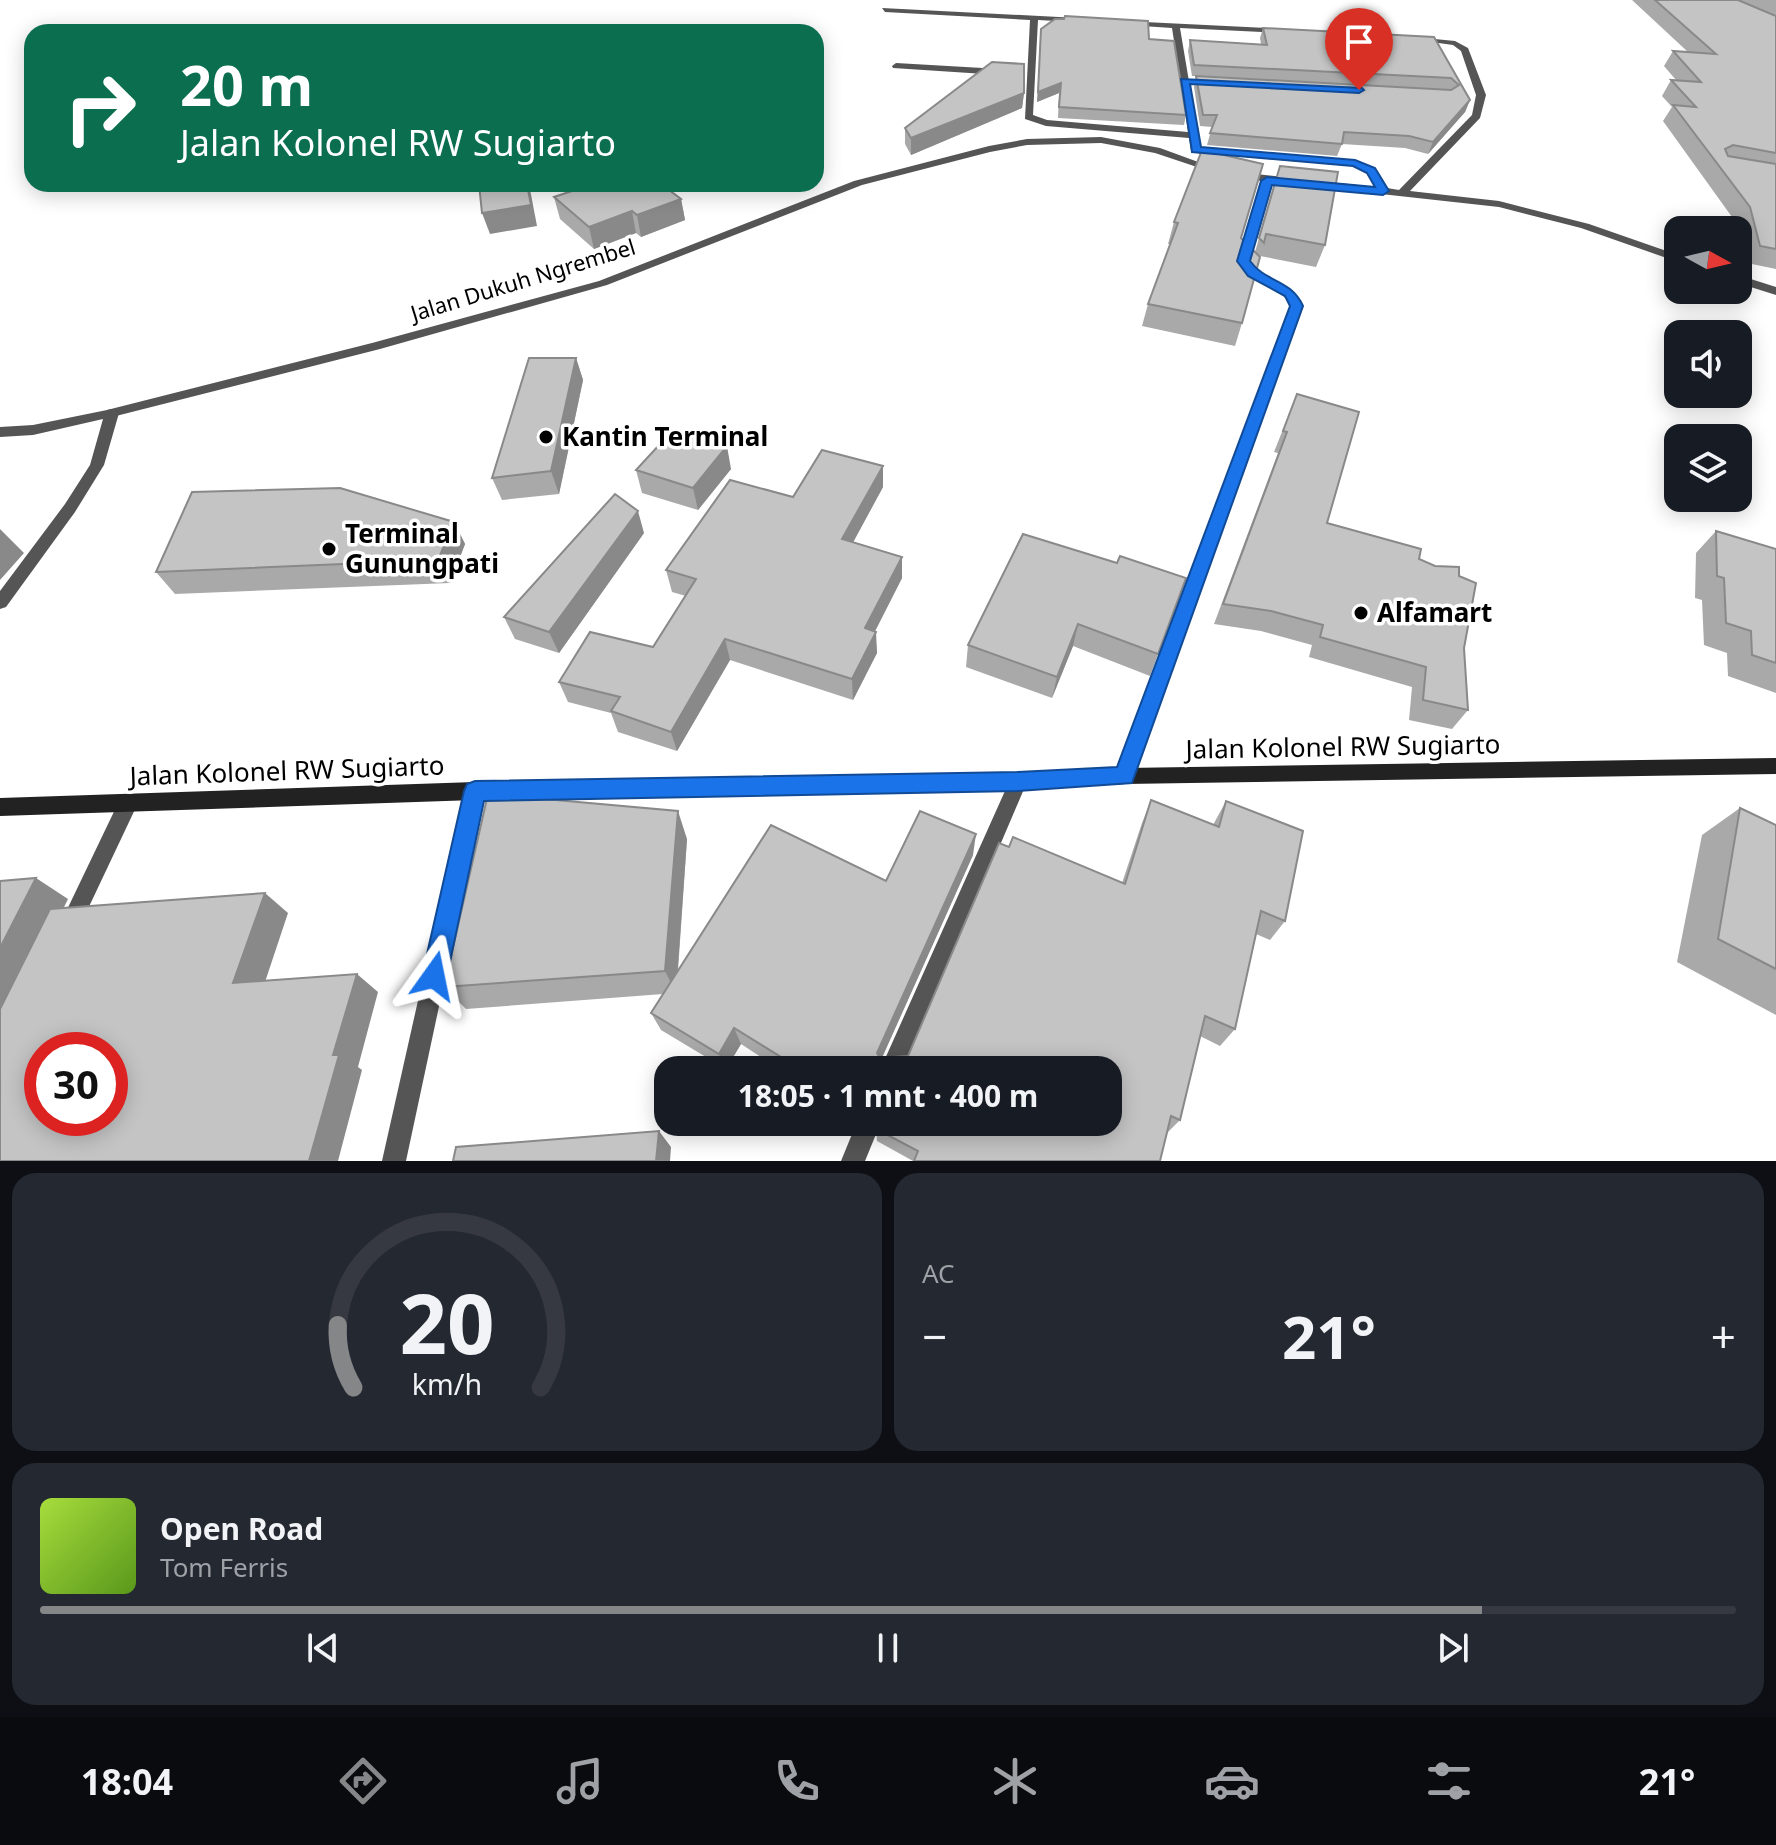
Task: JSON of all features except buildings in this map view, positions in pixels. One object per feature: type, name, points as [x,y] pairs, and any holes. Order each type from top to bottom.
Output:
[{"type":"main road","name":"Jalan Kolonel RW Sugiarto","points":[[0,807],[475,791],[1018,782],[1125,776],[1776,766]]},
{"type":"street","points":[[885,10],[1082,21]]},
{"type":"street","points":[[1034,18],[1028,117],[1035,121],[1193,135]]},
{"type":"street","points":[[1113,22],[1299,32]]},
{"type":"street","points":[[1176,26],[1196,150],[1355,163],[1371,170],[1383,191]]},
{"type":"street","points":[[1402,193],[1477,116],[1481,95],[1465,50],[1455,43],[1407,38]]},
{"type":"street","points":[[896,66],[1030,74]]},
{"type":"street","points":[[1184,81],[1200,82]]},
{"type":"street","name":"Jalan Dukuh Ngrembel","points":[[0,432],[33,430],[112,413],[376,346],[603,283],[858,183],[1027,142],[1101,140],[1157,150],[1217,171],[1267,181],[1499,204],[1585,226],[1664,254]]},
{"type":"street","points":[[1125,776],[1296,306],[1291,293],[1252,273],[1243,261],[1267,181]]},
{"type":"street","points":[[1752,283],[1776,291]]},
{"type":"street","points":[[0,603],[70,508],[97,465],[112,413]]},
{"type":"street","points":[[898,1056],[1018,782]]},
{"type":"street","points":[[394,1161],[475,791]]},
{"type":"street","points":[[61,944],[128,803]]},
{"type":"street","points":[[853,1161],[863,1136]]},
{"type":"place","name":"Kantin Terminal","points":[[546,437]]},
{"type":"place","name":"Terminal Gunungpati","points":[[329,549]]},
{"type":"place","name":"Alfamart","points":[[1361,613]]},
{"type":"route","points":[[434,976],[475,791],[1018,782],[1125,776],[1296,306],[1291,293],[1252,273],[1243,261],[1267,181],[1383,191],[1371,170],[1355,163],[1196,150],[1184,81],[1359,90]]}]
